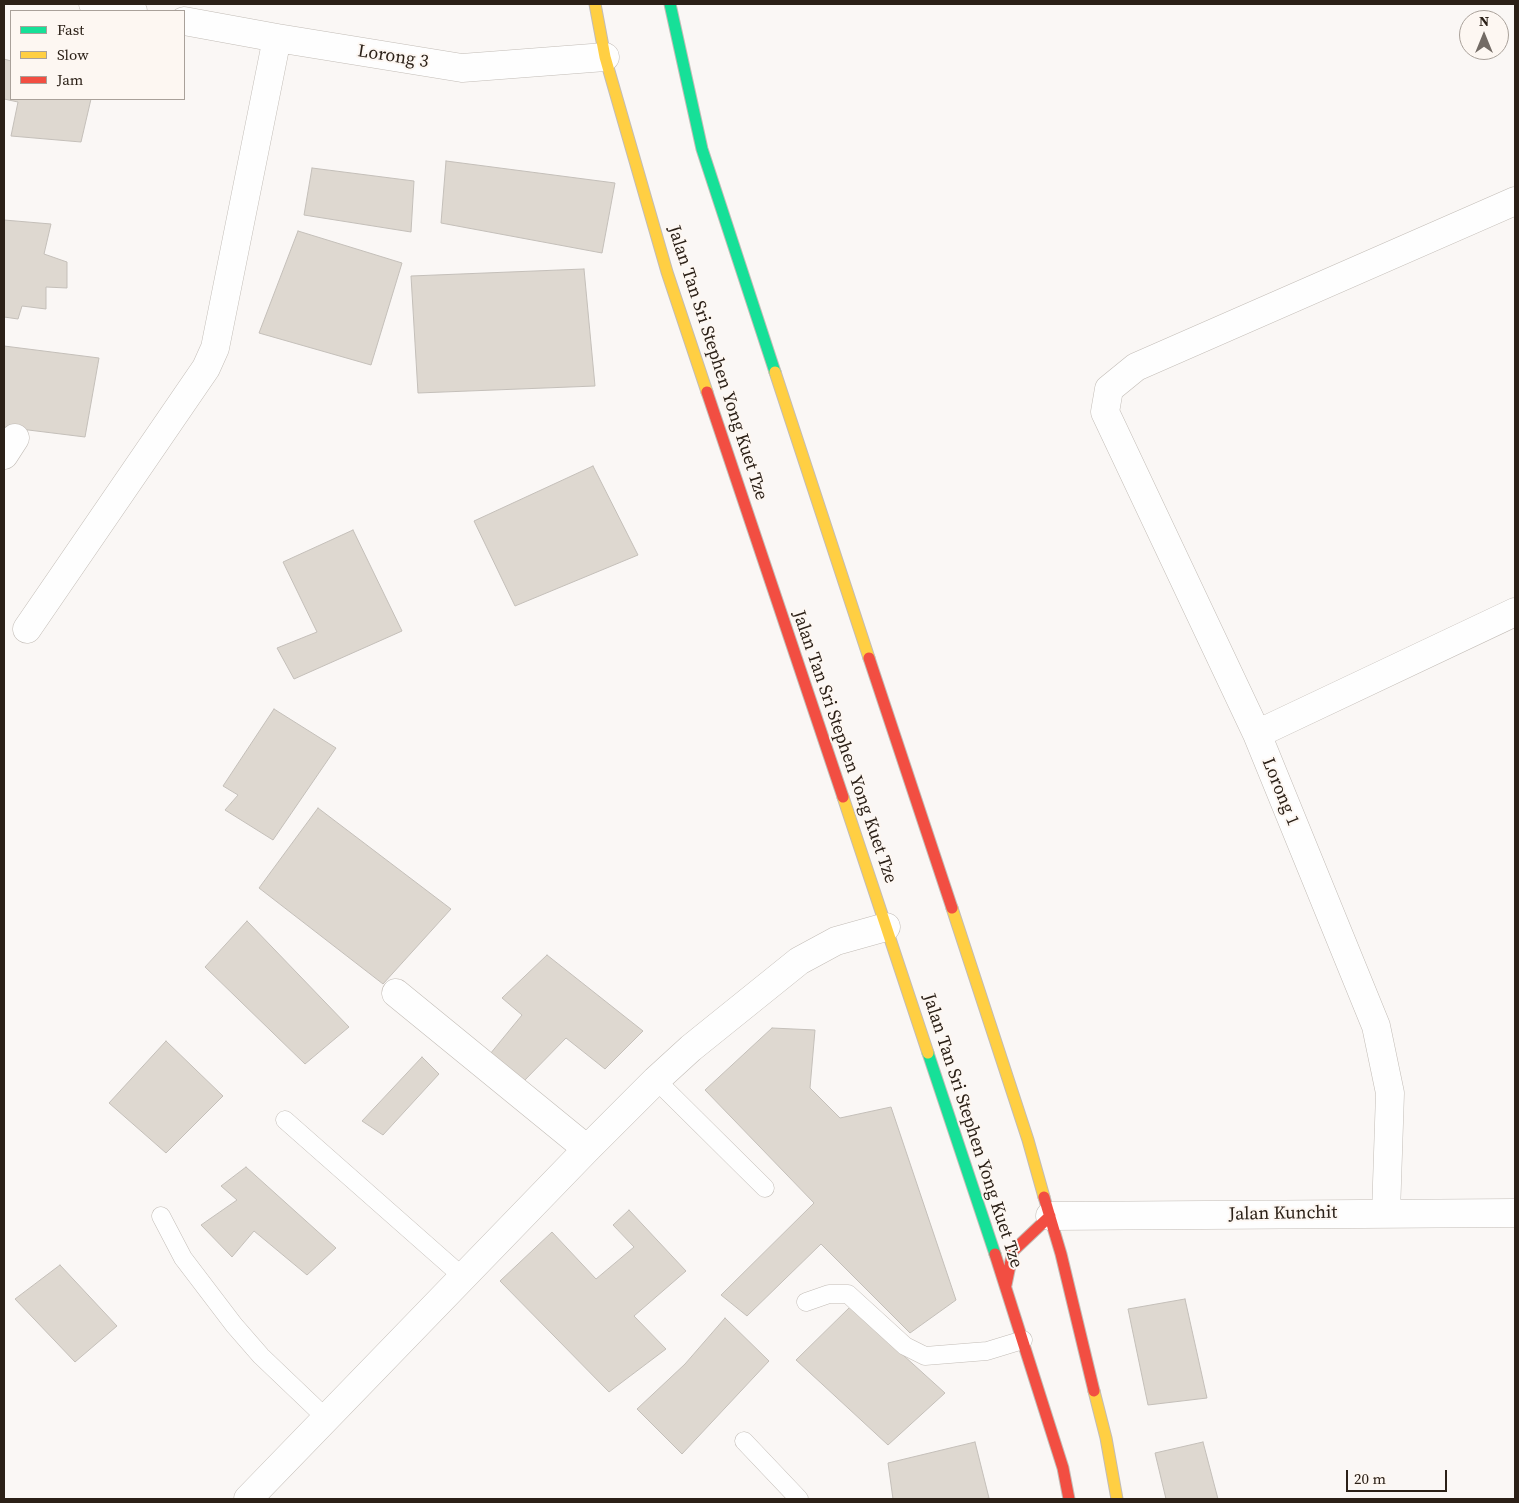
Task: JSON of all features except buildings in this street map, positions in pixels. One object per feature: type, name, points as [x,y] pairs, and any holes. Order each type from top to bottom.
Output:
[{"type":"main road","name":"Jalan Tan Sri Stephen Yong Kuet Tze","points":[[596,4],[605,57],[666,272],[1006,1289],[1062,1468],[1069,1499]]},
{"type":"main road","points":[[670,4],[702,149],[1028,1140],[1061,1254],[1106,1438],[1117,1499]]},
{"type":"main road","points":[[1006,1289],[1013,1251],[1050,1216]]},
{"type":"street","points":[[93,4],[127,10]]},
{"type":"street","name":"Lorong 3","points":[[185,21],[462,68],[605,57]]},
{"type":"street","points":[[27,629],[206,368],[215,348],[277,38]]},
{"type":"street","name":"Lorong 1","points":[[1386,1213],[1390,1093],[1376,1026],[1257,734],[1105,412],[1109,389],[1136,367],[1515,201]]},
{"type":"street","points":[[1257,734],[1515,612]]},
{"type":"street","points":[[248,1499],[586,1149],[691,1048],[800,961],[836,941],[886,927]]},
{"type":"street","points":[[396,992],[586,1149]]},
{"type":"street","name":"Jalan Kunchit","points":[[1050,1216],[1515,1213]]},
{"type":"lane","points":[[656,1080],[765,1188]]},
{"type":"lane","points":[[285,1120],[463,1277]]},
{"type":"lane","points":[[161,1216],[183,1258],[234,1325],[261,1356],[326,1418]]},
{"type":"lane","points":[[806,1302],[829,1294],[848,1294],[905,1346],[925,1356],[987,1351],[1022,1340]]},
{"type":"lane","points":[[744,1442],[799,1499]]},
{"type":"traffic: fast","points":[[670,4],[702,149],[775,372]]},
{"type":"traffic: fast","points":[[928,1053],[995,1254]]},
{"type":"traffic: slow","points":[[595,4],[605,57],[667,272],[707,392]]},
{"type":"traffic: slow","points":[[775,372],[869,658]]},
{"type":"traffic: slow","points":[[843,797],[928,1053]]},
{"type":"traffic: slow","points":[[952,908],[1028,1140],[1044,1197]]},
{"type":"traffic: slow","points":[[1094,1391],[1106,1438],[1117,1499]]},
{"type":"traffic: jam","points":[[707,392],[843,797]]},
{"type":"traffic: jam","points":[[869,658],[952,908]]},
{"type":"traffic: jam","points":[[1044,1197],[1061,1254],[1094,1391]]},
{"type":"traffic: jam","points":[[1006,1285],[1013,1251],[1050,1216]]},
{"type":"traffic: jam","points":[[995,1254],[1063,1468],[1069,1499]]}]
